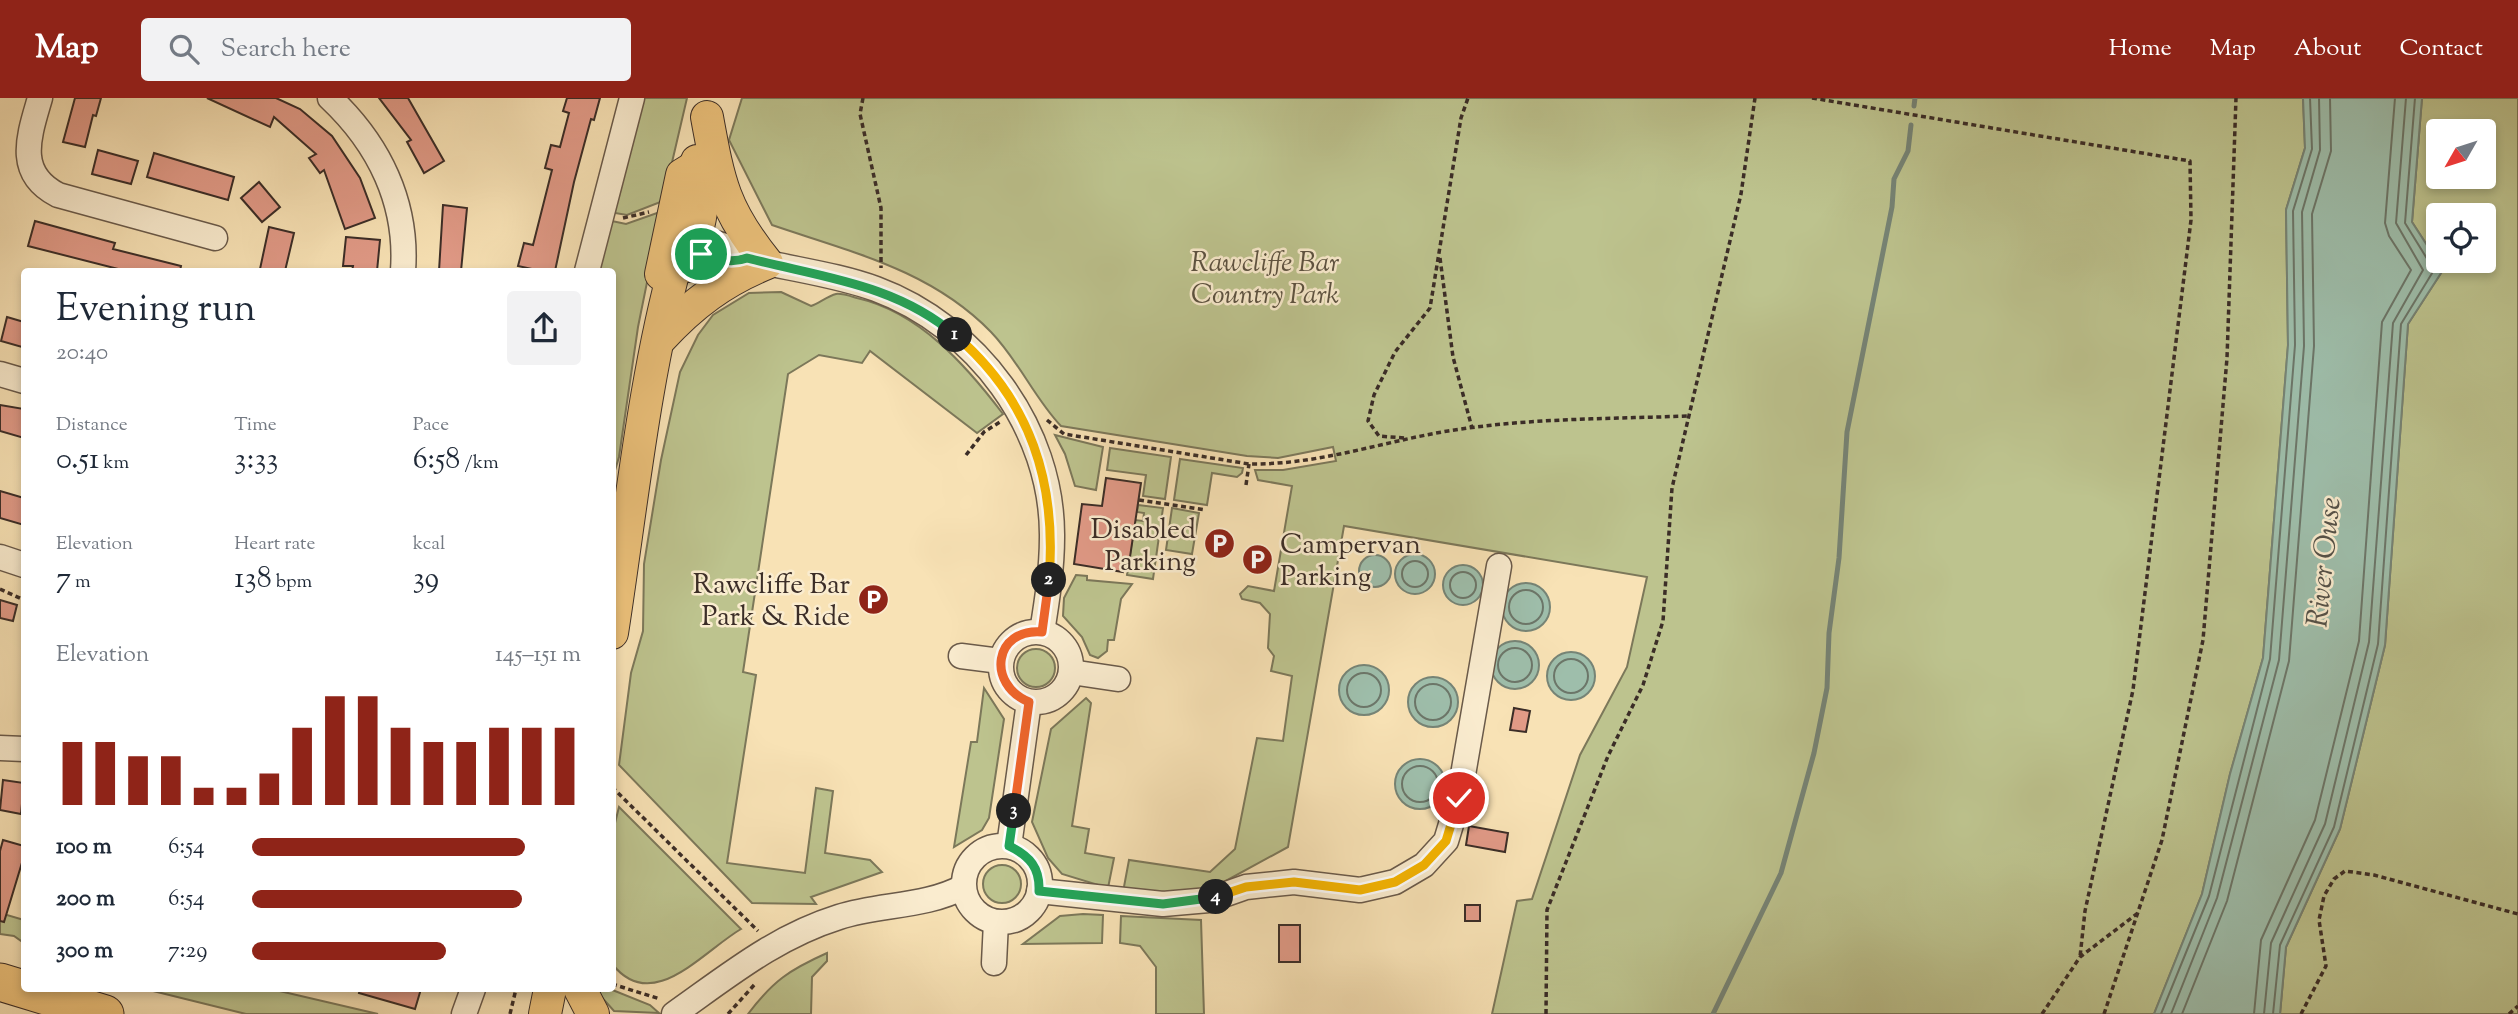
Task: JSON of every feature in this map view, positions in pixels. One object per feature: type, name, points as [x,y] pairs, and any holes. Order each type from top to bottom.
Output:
[{"type":"highway","points":[[0,982],[21,988]]},
{"type":"highway","points":[[33,992],[106,1014]]},
{"type":"main road","points":[[616,607],[643,428],[663,325],[677,304],[693,246],[703,180],[695,167],[710,108]]},
{"type":"main road","points":[[663,325],[757,260],[725,201],[710,108]]},
{"type":"main road","points":[[663,325],[657,299],[661,214],[681,175],[695,167]]},
{"type":"main road","points":[[661,214],[693,246]]},
{"type":"main road","points":[[545,1014],[549,992]]},
{"type":"main road","points":[[582,992],[593,1014]]},
{"type":"street","points":[[40,98],[31,130],[29,159],[33,173],[43,187],[58,195],[215,237]]},
{"type":"street","points":[[330,98],[369,139],[387,175],[402,233],[403,268]]},
{"type":"street","points":[[588,268],[632,98]]},
{"type":"street","points":[[693,246],[701,254],[723,261],[757,260],[874,288],[919,308],[975,352],[1018,411],[1034,443],[1046,490],[1052,536],[1042,632]]},
{"type":"street","points":[[0,374],[21,380]]},
{"type":"street","points":[[0,557],[21,564]]},
{"type":"street","points":[[1039,891],[1163,904],[1209,900],[1246,887],[1294,882],[1360,890],[1395,882],[1424,865],[1446,841],[1459,798],[1499,566]]},
{"type":"street","points":[[1042,632],[1056,637],[1065,646],[1070,657],[1071,673],[1062,692],[1052,699],[1029,702],[1013,694],[1004,684],[1000,661],[1006,647],[1017,637],[1042,632]]},
{"type":"street","points":[[961,656],[1000,661]]},
{"type":"street","points":[[1071,673],[1118,679]]},
{"type":"street","points":[[1009,846],[1029,702]]},
{"type":"street","points":[[0,748],[21,749]]},
{"type":"street","points":[[1009,846],[1031,860],[1038,871],[1039,891],[1032,907],[1017,919],[996,922],[975,912],[963,887],[967,867],[975,856],[986,849],[1009,846]]},
{"type":"street","points":[[674,1014],[702,1003],[716,981],[775,943],[810,928],[875,908],[945,897],[963,887]]},
{"type":"street","points":[[994,963],[996,922]]},
{"type":"street","points":[[464,1014],[472,992]]},
{"type":"path","points":[[863,98],[860,114],[881,208],[881,270]]},
{"type":"path","points":[[1468,98],[1461,118],[1430,308],[1395,352],[1374,396],[1368,421],[1379,436],[1398,439],[1543,419],[1688,416]]},
{"type":"path","points":[[1546,1014],[1548,910],[1608,756],[1643,685],[1663,621],[1672,488],[1741,194],[1755,98]]},
{"type":"path","points":[[1812,98],[2190,161],[2191,220],[2133,690],[2085,911],[2080,957]]},
{"type":"path","points":[[2104,1014],[2162,840],[2203,640],[2227,358],[2236,98]]},
{"type":"path","points":[[601,214],[628,219],[661,214]]},
{"type":"path","points":[[1439,253],[1453,358],[1472,428]]},
{"type":"path","points":[[966,455],[984,432],[1018,411]]},
{"type":"path","points":[[1049,423],[1064,434],[1249,464],[1279,465],[1335,456],[1448,431]]},
{"type":"path","points":[[1246,485],[1249,464]]},
{"type":"path","points":[[1139,500],[1206,510]]},
{"type":"path","points":[[0,589],[21,599]]},
{"type":"path","points":[[616,791],[758,932]]},
{"type":"path","points":[[2301,1014],[2326,966],[2319,920],[2325,896],[2334,879],[2345,871],[2374,875],[2518,914]]},
{"type":"path","points":[[2042,1014],[2080,957],[2138,913]]},
{"type":"path","points":[[616,985],[654,999]]},
{"type":"path","points":[[510,1014],[515,992]]},
{"type":"path","points":[[2509,1014],[2518,1006]]},
{"type":"green space","points":[[640,98],[687,98],[663,201],[627,215],[609,212]]},
{"type":"green space","name":"Rawcliffe Bar Country Park","points":[[742,98],[2303,98],[2305,148],[2286,210],[2288,345],[2263,658],[2230,774],[2202,894],[2154,1014],[1492,1014],[1517,901],[1532,899],[1580,755],[1627,667],[1647,577],[1344,526],[1288,847],[1211,889],[1175,894],[1123,892],[1129,860],[1210,872],[1235,849],[1257,738],[1283,741],[1292,676],[1271,671],[1274,656],[1268,648],[1270,614],[1260,603],[1242,599],[1240,594],[1248,586],[1274,591],[1292,486],[1258,480],[1255,470],[1283,470],[1336,461],[1333,447],[1278,458],[1247,456],[1061,426],[1001,343],[968,311],[943,293],[889,265],[772,225],[729,140]]},
{"type":"green space","points":[[2422,98],[2518,98],[2518,1014],[2280,1014],[2286,947],[2340,829],[2385,645],[2408,324],[2441,273],[2496,273],[2496,203],[2426,203],[2426,244],[2412,222]]},
{"type":"green space","points":[[661,213],[638,327],[616,467],[616,268],[597,268],[607,220],[626,224]]},
{"type":"green space","points":[[781,292],[811,306],[833,295],[843,294],[880,305],[901,315],[921,328],[957,359],[1003,414],[977,433],[870,351],[862,363],[819,355],[788,374],[743,672],[756,675],[727,863],[805,873],[816,788],[833,791],[825,853],[870,860],[882,872],[811,897],[816,904],[752,903],[619,765],[631,673],[643,631],[644,564],[661,460],[680,372],[698,335],[713,315],[749,293]]},
{"type":"green space","points":[[1055,435],[1103,447],[1096,490],[1075,486],[1065,454]]},
{"type":"green space","points":[[1110,448],[1171,457],[1165,499],[1143,496],[1146,475],[1107,470]]},
{"type":"green space","points":[[1180,459],[1243,468],[1237,477],[1212,473],[1207,505],[1174,500]]},
{"type":"green space","points":[[1138,505],[1163,508],[1153,579],[1127,575],[1135,520],[1143,521],[1144,513],[1137,512]]},
{"type":"green space","points":[[1172,508],[1199,513],[1192,554],[1166,550]]},
{"type":"green space","points":[[1076,575],[1087,576],[1087,580],[1132,584],[1121,599],[1114,640],[1108,640],[1107,651],[1098,658],[1090,655],[1082,637],[1063,616],[1064,598]]},
{"type":"green space","points":[[1036,649],[1050,654],[1055,668],[1050,682],[1036,687],[1022,682],[1017,668],[1022,654]]},
{"type":"green space","points":[[984,688],[1004,719],[989,818],[982,830],[954,847],[971,742],[977,742]]},
{"type":"green space","points":[[1086,698],[1091,703],[1072,826],[1089,829],[1085,853],[1114,858],[1108,888],[1062,874],[1048,858],[1032,822],[1051,729]]},
{"type":"green space","points":[[619,807],[741,929],[694,963],[661,981],[644,983],[628,978],[616,968],[616,819]]},
{"type":"green space","points":[[1002,865],[1016,870],[1021,884],[1016,898],[1002,903],[988,898],[983,884],[988,870]]},
{"type":"green space","points":[[0,913],[21,919],[21,941],[14,936],[0,934]]},
{"type":"green space","points":[[1103,915],[1102,943],[1023,944],[1060,916]]},
{"type":"green space","points":[[1121,916],[1201,920],[1204,1014],[1156,1014],[1156,967],[1140,946],[1120,943]]},
{"type":"green space","points":[[827,953],[827,961],[812,977],[811,1014],[748,1014],[783,978]]},
{"type":"green space","points":[[616,991],[650,1005],[659,1013],[614,1011],[597,992]]},
{"type":"green space","points":[[157,992],[284,992],[378,1014],[246,1014]]},
{"type":"water","name":"River Ouse","points":[[2303,98],[2422,98],[2412,222],[2426,244],[2426,273],[2441,273],[2408,324],[2385,645],[2340,829],[2286,947],[2280,1014],[2154,1014],[2202,894],[2230,774],[2263,658],[2288,345],[2286,210],[2305,148]]},
{"type":"water","points":[[1415,554],[1429,560],[1435,574],[1429,588],[1415,594],[1401,588],[1395,574],[1401,560]]},
{"type":"water","points":[[1375,555],[1386,560],[1391,571],[1386,582],[1375,587],[1364,582],[1359,571],[1364,560]]},
{"type":"water","points":[[1463,565],[1477,571],[1483,585],[1477,599],[1463,605],[1449,599],[1443,585],[1449,571]]},
{"type":"water","points":[[1526,583],[1543,590],[1550,607],[1543,624],[1526,631],[1509,624],[1502,607],[1509,590]]},
{"type":"water","points":[[1515,641],[1532,648],[1539,665],[1532,682],[1515,689],[1498,682],[1491,665],[1498,648]]},
{"type":"water","points":[[1571,652],[1580,653],[1588,659],[1594,667],[1594,685],[1588,693],[1580,699],[1571,700],[1562,699],[1554,693],[1548,685],[1547,676],[1548,667],[1554,659],[1562,653]]},
{"type":"water","points":[[1364,665],[1381,673],[1389,690],[1381,707],[1364,715],[1347,707],[1339,690],[1347,673]]},
{"type":"water","points":[[1433,677],[1450,685],[1458,702],[1450,719],[1433,727],[1416,719],[1408,702],[1416,685]]},
{"type":"water","points":[[1420,759],[1437,767],[1445,784],[1437,801],[1420,809],[1403,801],[1395,784],[1403,767]]},
{"type":"building","points":[[75,98],[101,98],[96,116],[93,115],[85,147],[63,142]]},
{"type":"building","points":[[207,98],[276,98],[300,109],[332,136],[360,178],[375,218],[345,229],[324,170],[320,173],[309,158],[316,154],[274,117],[270,127]]},
{"type":"building","points":[[379,98],[408,98],[444,161],[424,173],[407,142],[411,140]]},
{"type":"building","points":[[567,98],[600,98],[594,120],[591,119],[574,182],[556,268],[518,266],[524,243],[533,245],[552,170],[545,168],[551,145],[560,147],[569,113],[563,111]]},
{"type":"building","points":[[98,150],[138,161],[131,184],[92,174]]},
{"type":"building","points":[[154,153],[234,177],[228,200],[147,177]]},
{"type":"building","points":[[259,182],[280,207],[262,222],[241,198]]},
{"type":"building","points":[[443,205],[467,208],[461,268],[439,268]]},
{"type":"building","points":[[35,221],[115,243],[113,249],[181,266],[114,268],[28,246]]},
{"type":"building","points":[[269,227],[294,233],[286,268],[260,268]]},
{"type":"building","points":[[346,237],[380,240],[377,268],[343,266]]},
{"type":"building","points":[[7,317],[21,321],[21,347],[1,341]]},
{"type":"building","points":[[0,405],[21,408],[21,437],[0,431]]},
{"type":"building","points":[[1106,478],[1141,483],[1130,557],[1125,557],[1123,572],[1074,564],[1082,504],[1102,506]]},
{"type":"building","points":[[0,491],[21,497],[21,524],[0,518]]},
{"type":"building","points":[[0,600],[17,605],[13,621],[0,618]]},
{"type":"building","points":[[1514,708],[1530,711],[1526,732],[1510,730]]},
{"type":"building","points":[[3,780],[21,783],[21,814],[0,810]]},
{"type":"building","points":[[1469,826],[1508,833],[1505,852],[1466,845]]},
{"type":"building","points":[[3,840],[21,845],[21,866],[4,922],[0,921],[0,851]]},
{"type":"building","points":[[1465,905],[1480,905],[1480,921],[1465,921]]},
{"type":"building","points":[[1279,925],[1300,925],[1300,962],[1279,962]]},
{"type":"building","points":[[359,992],[420,992],[415,1009]]},
{"type":"waterway","points":[[1914,106],[1915,98]]},
{"type":"waterway","points":[[1713,1014],[1781,873],[1814,753],[1827,688],[1829,633],[1839,558],[1847,432],[1892,207],[1894,179],[1908,151],[1911,125]]},
{"type":"place","name":"Disabled Parking","points":[[1219,544]]},
{"type":"place","name":"Campervan Parking","points":[[1257,559]]},
{"type":"place","name":"Rawcliffe Bar Park & Ride","points":[[873,599]]},
{"type":"route","points":[[701,254],[723,261],[736,262],[747,258],[874,288],[919,308],[975,352],[1018,411],[1034,443],[1046,490],[1052,536],[1042,632],[1028,632],[1017,637],[1006,647],[1000,661],[1004,684],[1013,694],[1029,702],[1009,846],[1031,860],[1038,871],[1039,891],[1113,901],[1163,904],[1209,900],[1246,887],[1294,882],[1360,890],[1395,882],[1424,865],[1446,841],[1459,798]]}]
